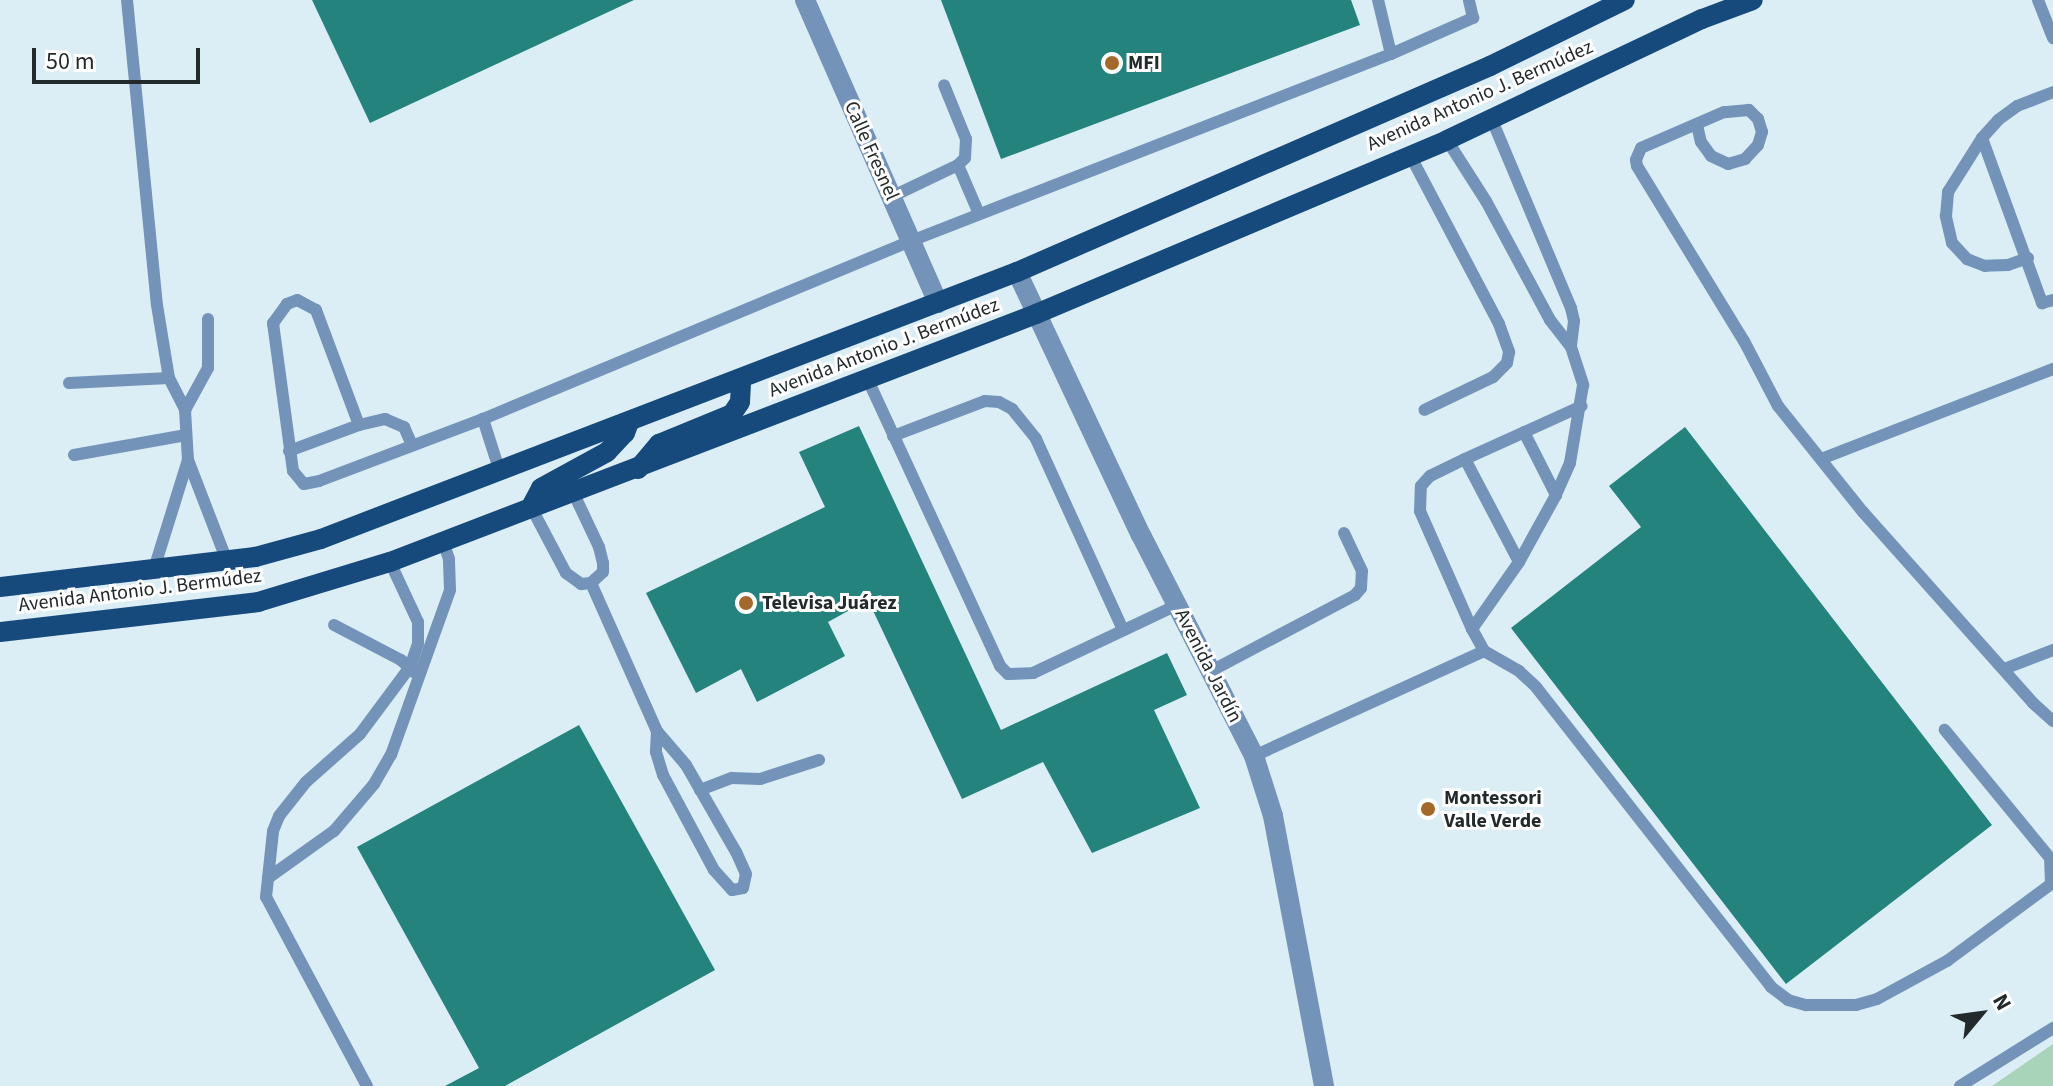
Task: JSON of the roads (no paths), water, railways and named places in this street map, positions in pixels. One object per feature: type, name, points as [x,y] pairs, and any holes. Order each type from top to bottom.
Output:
[{"type":"main road","name":"Avenida Antonio J. Bermúdez","points":[[0,587],[227,561],[321,539],[1017,272],[1490,66],[1625,0]]},
{"type":"main road","name":"Avenida Antonio J. Bermúdez","points":[[0,632],[258,602],[390,562],[1036,314],[1447,140],[1702,19],[1753,0]]},
{"type":"main road","points":[[638,469],[659,444],[732,414],[740,402],[741,380]]},
{"type":"main road","points":[[531,507],[541,488],[607,452],[619,440],[629,422]]},
{"type":"street","name":"Calle Fresnel","points":[[805,0],[938,303]]},
{"type":"street","name":"Avenida Jardín","points":[[1017,272],[1177,605],[1254,756],[1273,816],[1324,1086]]},
{"type":"lane","points":[[127,0],[157,305],[169,378],[185,410],[188,460],[227,561]]},
{"type":"lane","points":[[1378,0],[1391,54]]},
{"type":"lane","points":[[359,425],[322,320],[311,305],[297,300],[280,309],[273,323],[289,451],[297,479],[311,484],[483,419],[911,241],[1391,54],[1473,18],[1469,0]]},
{"type":"lane","points":[[2038,0],[2053,38]]},
{"type":"lane","points":[[891,197],[958,165],[965,158],[966,139],[944,85]]},
{"type":"lane","points":[[2028,258],[2008,265],[1985,266],[1967,259],[1952,243],[1946,216],[1948,192],[1982,138],[2017,106],[2053,92]]},
{"type":"lane","points":[[1697,125],[1701,142],[1711,156],[1728,164],[1745,159],[1758,145],[1762,132],[1758,119],[1749,110],[1739,109],[1697,125],[1641,148],[1637,166],[1744,341],[1778,406],[2004,669],[2053,721]]},
{"type":"lane","points":[[1492,120],[1571,308],[1574,321],[1571,347]]},
{"type":"lane","points":[[1982,138],[2042,303],[2053,300]]},
{"type":"lane","points":[[1447,140],[1486,201],[1550,320],[1571,347],[1583,385],[1582,406],[1570,463],[1556,495],[1519,562],[1472,629]]},
{"type":"lane","points":[[1410,155],[1499,324],[1509,352],[1507,363],[1493,377],[1424,410]]},
{"type":"lane","points":[[958,165],[979,214]]},
{"type":"lane","points":[[185,410],[208,368],[208,319]]},
{"type":"lane","points":[[1821,459],[2053,369]]},
{"type":"lane","points":[[69,383],[169,378]]},
{"type":"lane","points":[[868,380],[1000,666],[1008,674],[1033,673],[1177,605]]},
{"type":"lane","points":[[893,436],[985,401],[999,402],[1012,409],[1036,439],[1123,630]]},
{"type":"lane","points":[[1582,406],[1430,476],[1421,486],[1418,499],[1435,549],[1484,651],[1519,671],[1536,687],[1771,987],[1788,1000],[1806,1005],[1856,1005],[1887,994],[1947,961],[2051,884],[2050,858],[1945,730]]},
{"type":"lane","points":[[483,419],[500,472]]},
{"type":"lane","points":[[289,451],[359,425],[391,420],[404,427],[412,445]]},
{"type":"lane","points":[[1524,432],[1556,495]]},
{"type":"lane","points":[[74,455],[186,435]]},
{"type":"lane","points":[[1465,459],[1519,562]]},
{"type":"lane","points":[[154,569],[188,460]]},
{"type":"lane","points":[[531,507],[566,573],[581,584],[591,583],[603,572],[603,563],[599,547],[573,492]]},
{"type":"lane","points":[[1211,671],[1355,595],[1361,588],[1362,571],[1344,533]]},
{"type":"lane","points":[[268,878],[334,831],[374,784],[396,742],[450,590],[449,559],[443,542]]},
{"type":"lane","points":[[367,1086],[266,897],[279,816],[306,782],[360,734],[410,667],[418,644],[418,622],[390,562]]},
{"type":"lane","points":[[591,583],[657,731],[678,753],[742,864],[746,883],[738,890],[724,883],[714,870],[663,775],[656,752],[657,731]]},
{"type":"lane","points":[[334,625],[410,667],[419,679]]},
{"type":"lane","points":[[2004,669],[2053,650]]},
{"type":"lane","points":[[1254,756],[1484,651]]},
{"type":"lane","points":[[700,790],[732,778],[760,779],[819,760]]},
{"type":"lane","points":[[1960,1086],[2053,1028]]},
{"type":"place","name":"MFI","points":[[1112,63]]},
{"type":"place","name":"Televisa Juárez","points":[[746,603]]},
{"type":"place","name":"Montessori Valle Verde","points":[[1428,809]]}]
